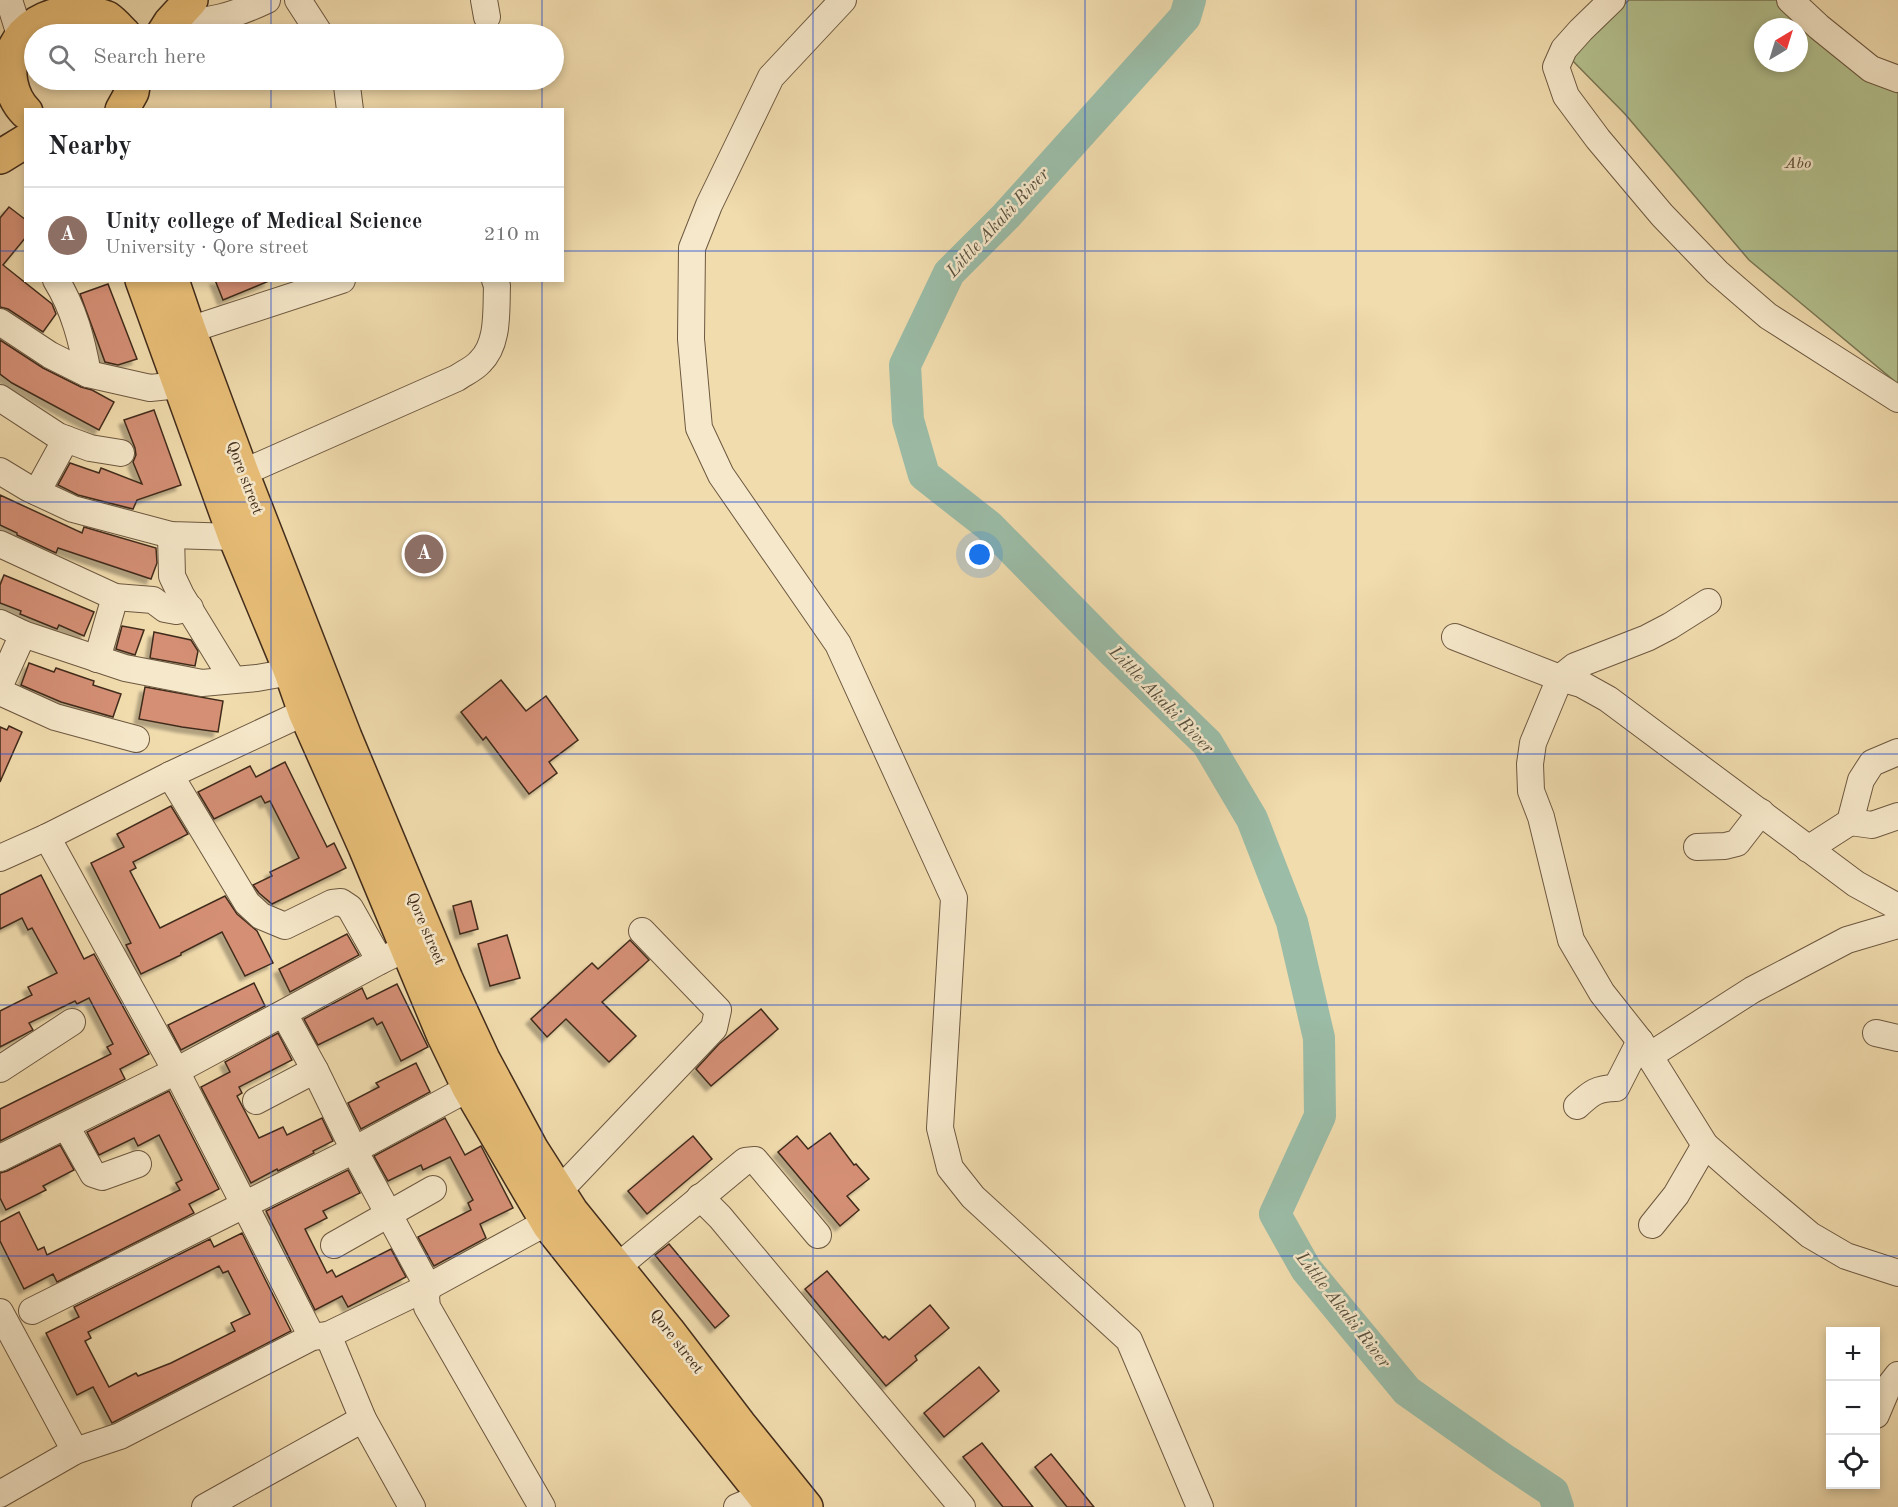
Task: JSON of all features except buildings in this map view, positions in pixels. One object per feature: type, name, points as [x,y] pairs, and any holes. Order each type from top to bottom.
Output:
[{"type":"main road","points":[[30,24],[53,10],[86,4],[113,24]]},
{"type":"main road","points":[[24,31],[11,52],[4,80],[24,109]]},
{"type":"main road","points":[[0,157],[24,142]]},
{"type":"main road","name":"Qore street","points":[[143,282],[178,385],[235,537],[291,672],[305,712],[365,847],[393,955],[443,1034],[469,1088],[560,1209],[758,1503]]},
{"type":"main road","name":"Qore street","points":[[173,282],[242,473],[345,737],[446,979],[483,1059],[532,1150],[560,1209],[616,1268],[806,1507]]},
{"type":"street","points":[[9,0],[20,35]]},
{"type":"street","points":[[175,19],[202,23],[240,13],[267,0]]},
{"type":"street","points":[[298,0],[314,24]]},
{"type":"street","points":[[843,0],[771,77],[709,205],[692,248],[691,339],[699,428],[721,475],[838,644],[954,898],[940,1128],[950,1168],[973,1197],[1129,1340],[1200,1507]]},
{"type":"street","points":[[1612,0],[1564,49],[1556,66],[1566,96],[1598,139],[1662,215],[1717,272],[1768,316],[1898,399]]},
{"type":"street","points":[[1790,0],[1871,69],[1898,79]]},
{"type":"street","points":[[348,90],[350,108]]},
{"type":"street","points":[[58,282],[66,295],[81,337],[88,374]]},
{"type":"street","points":[[189,330],[336,282]]},
{"type":"street","points":[[242,473],[457,378],[480,363],[490,350],[495,325],[496,282]]},
{"type":"street","points":[[0,322],[50,355],[88,374],[150,388],[178,385]]},
{"type":"street","points":[[0,398],[66,439],[90,448],[121,453]]},
{"type":"street","points":[[37,492],[66,439]]},
{"type":"street","points":[[0,471],[73,509],[171,535],[235,537]]},
{"type":"street","points":[[171,535],[172,576],[181,595],[233,680]]},
{"type":"street","points":[[0,544],[115,597],[153,600],[165,609],[176,611],[190,608]]},
{"type":"street","points":[[153,600],[160,586],[172,576]]},
{"type":"street","points":[[97,659],[115,597]]},
{"type":"street","points":[[1708,602],[1670,626],[1575,666],[1560,678],[1533,743],[1530,764],[1531,791],[1541,817],[1571,940],[1602,993],[1645,1048],[1705,1145],[1810,1235],[1846,1256],[1898,1273]]},
{"type":"street","points":[[0,623],[23,634],[125,668],[202,683],[291,672]]},
{"type":"street","points":[[0,685],[23,634]]},
{"type":"street","points":[[1455,637],[1581,684],[1608,699],[1856,884],[1898,907]]},
{"type":"street","points":[[0,692],[55,717],[136,740]]},
{"type":"street","points":[[0,858],[47,837],[170,774],[305,712]]},
{"type":"street","points":[[1850,822],[1861,780],[1872,763],[1898,752]]},
{"type":"street","points":[[0,1158],[176,1071],[393,955],[350,908],[341,902],[332,903],[285,926],[261,916],[247,903],[170,774]]},
{"type":"street","points":[[1697,847],[1737,843],[1761,812]]},
{"type":"street","points":[[1808,849],[1850,822],[1872,825],[1898,816]]},
{"type":"street","points":[[47,837],[411,1507]]},
{"type":"street","points":[[1577,1106],[1592,1092],[1605,1088],[1616,1088],[1645,1048],[1847,940],[1898,925]]},
{"type":"street","points":[[6,1497],[75,1451],[120,1436],[320,1336],[428,1287],[538,1227],[560,1209],[714,1028],[718,1010],[642,931]]},
{"type":"street","points":[[284,1014],[428,1287],[427,1307],[542,1507]]},
{"type":"street","points":[[0,1070],[72,1022]]},
{"type":"street","points":[[256,1101],[315,1070]]},
{"type":"street","points":[[32,1311],[354,1150],[469,1088]]},
{"type":"street","points":[[66,1126],[93,1174],[102,1177],[138,1164]]},
{"type":"street","points":[[1652,1225],[1676,1196],[1705,1145]]},
{"type":"street","points":[[616,1268],[745,1161],[755,1160],[818,1234]]},
{"type":"street","points":[[334,1245],[433,1189]]},
{"type":"street","points":[[700,1197],[720,1217],[962,1507]]},
{"type":"street","points":[[0,1312],[75,1451]]},
{"type":"street","points":[[1880,1404],[1887,1389],[1898,1375]]},
{"type":"street","points":[[206,1507],[363,1419]]},
{"type":"green space","name":"Abo","points":[[1629,0],[1777,0],[1799,18],[1754,18],[1754,72],[1808,72],[1808,25],[1877,81],[1898,93],[1898,384],[1749,260],[1625,114],[1569,57]]},
{"type":"waterway","name":"Little Akaki River","points":[[1190,0],[1185,17],[1006,216],[949,273],[905,365],[908,420],[924,475],[989,526],[1113,652],[1207,743],[1252,819],[1292,922],[1319,1038],[1320,1116],[1275,1214],[1306,1269],[1407,1391],[1553,1492],[1558,1507]]},
{"type":"place","name":"Unity college of Medical Science","points":[[424,554]]}]
